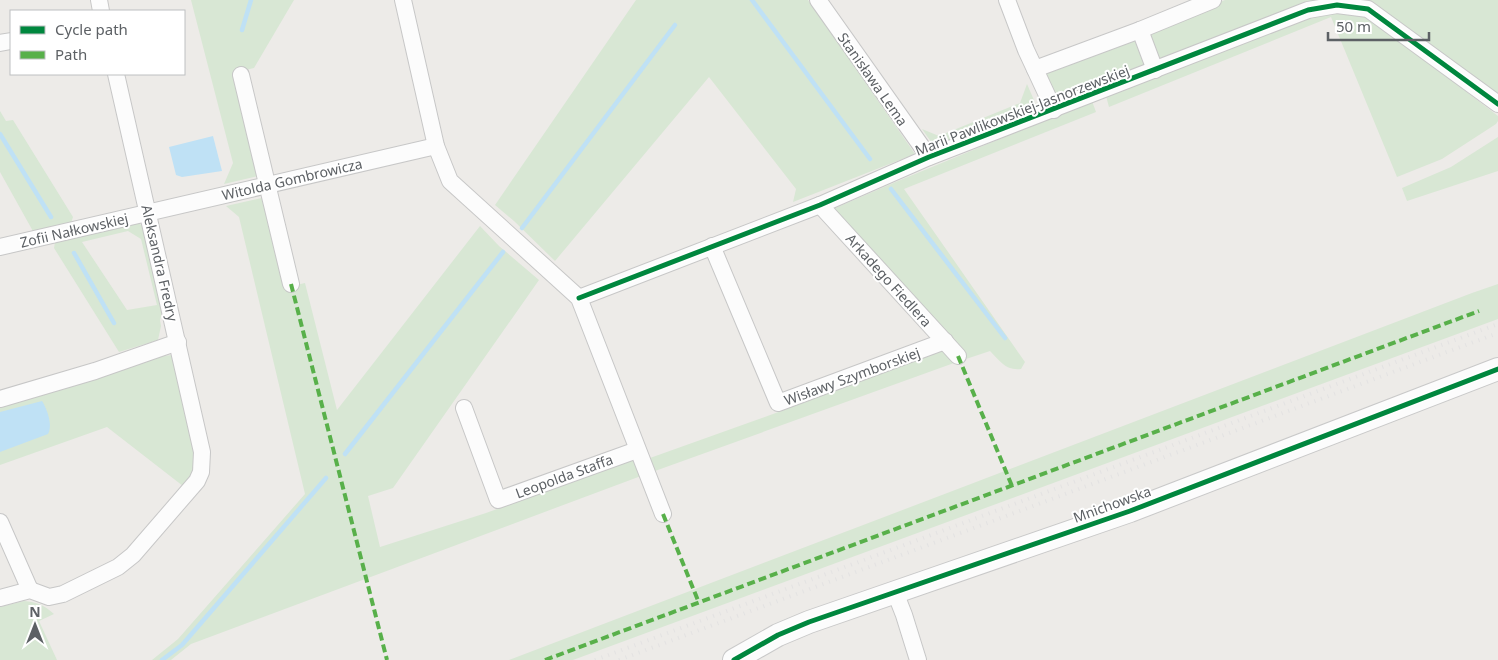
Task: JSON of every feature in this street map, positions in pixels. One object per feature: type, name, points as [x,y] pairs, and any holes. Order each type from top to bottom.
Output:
[{"type":"street","points":[[403,0],[436,146],[450,181],[579,298],[663,514]]},
{"type":"street","name":"Stanisława Lema","points":[[818,0],[929,157]]},
{"type":"street","points":[[1006,0],[1054,110]]},
{"type":"street","points":[[1035,69],[1140,30],[1212,0]]},
{"type":"street","name":"Marii Pawlikowskiej-Jasnorzewskiej","points":[[579,298],[820,205],[929,157],[1308,10],[1337,4],[1368,9],[1498,104]]},
{"type":"street","points":[[1140,30],[1155,70]]},
{"type":"street","name":"Aleksandra Fredry","points":[[30,590],[49,597],[63,594],[125,563],[197,481],[201,472],[202,452],[116,75]]},
{"type":"street","points":[[241,75],[291,284]]},
{"type":"street","name":"Witolda Gombrowicza","points":[[148,213],[436,146]]},
{"type":"street","name":"Arkadego Fiedlera","points":[[820,205],[958,356]]},
{"type":"street","name":"Zofii Nałkowskiej","points":[[0,247],[148,213]]},
{"type":"street","name":"Wisławy Szymborskiej","points":[[712,246],[778,403],[944,341]]},
{"type":"street","points":[[0,399],[95,371],[178,342]]},
{"type":"street","name":"Mnichowska","points":[[734,660],[778,636],[809,622],[1130,511],[1498,369]]},
{"type":"street","name":"Leopolda Staffa","points":[[464,408],[498,500],[637,450]]},
{"type":"street","points":[[0,522],[30,590],[0,598]]},
{"type":"street","points":[[895,592],[918,660]]},
{"type":"green space","points":[[191,0],[294,0],[254,68],[233,73],[258,176],[224,184],[233,163]]},
{"type":"green space","points":[[636,0],[808,0],[915,154],[793,202],[796,189],[709,77],[555,261],[495,205]]},
{"type":"green space","points":[[1225,0],[1326,0],[1159,63],[1149,34],[1154,27]]},
{"type":"green space","points":[[1355,0],[1498,0],[1498,98]]},
{"type":"green space","points":[[1334,10],[1369,17],[1498,116],[1496,124],[1442,159],[1397,177],[1331,17],[1109,107],[1106,96],[1306,17]]},
{"type":"green space","points":[[1131,37],[1138,41],[1148,68],[1059,103],[1047,75],[1048,69]]},
{"type":"green space","points":[[1027,84],[1037,107],[934,146],[922,129],[939,136],[1020,103]]},
{"type":"green space","points":[[1092,101],[1096,112],[904,189],[1025,362],[1021,369],[1007,367],[990,351],[966,359],[964,353],[833,209]]},
{"type":"green space","points":[[0,111],[6,121],[13,120],[73,217],[71,223],[34,233],[0,172]]},
{"type":"green space","points":[[1498,137],[1498,171],[1407,201],[1402,188],[1451,167]]},
{"type":"green space","points":[[266,197],[287,287],[305,283],[337,410],[480,226],[499,246],[539,280],[393,488],[368,496],[380,547],[486,513],[634,460],[641,476],[191,644],[171,660],[152,660],[178,639],[305,494],[239,217],[226,206]]},
{"type":"green space","points":[[140,224],[144,228],[165,303],[160,320],[161,326],[158,340],[119,352],[54,248],[55,242]],"holes":[[[128,231],[141,239],[157,305],[127,310],[82,242]]]},
{"type":"green space","points":[[1498,284],[1498,319],[573,660],[509,660],[1472,293]]},
{"type":"green space","points":[[945,350],[953,358],[954,363],[655,471],[650,458]]},
{"type":"green space","points":[[172,355],[195,454],[194,473],[183,486],[107,427],[0,465],[0,405],[163,356]]},
{"type":"green space","points":[[24,601],[40,604],[54,614],[39,621],[57,660],[0,660],[0,607]]},
{"type":"water","points":[[213,136],[222,171],[182,177],[176,175],[169,147]]},
{"type":"water","points":[[42,401],[50,422],[48,434],[0,452],[0,412]]},
{"type":"waterway","points":[[242,30],[251,0]]},
{"type":"waterway","points":[[752,0],[870,159]]},
{"type":"waterway","points":[[522,228],[675,25]]},
{"type":"waterway","points":[[0,134],[51,217]]},
{"type":"waterway","points":[[891,189],[1005,338]]},
{"type":"waterway","points":[[345,454],[503,252]]},
{"type":"waterway","points":[[74,253],[114,323]]},
{"type":"waterway","points":[[162,660],[182,645],[326,478]]},
{"type":"railway","points":[[595,660],[1498,324]]},
{"type":"railway","points":[[619,660],[1498,333]]},
{"type":"marked path","points":[[291,284],[387,660]]},
{"type":"marked path","points":[[545,660],[1479,311]]},
{"type":"marked path","points":[[958,356],[1012,486]]},
{"type":"marked path","points":[[663,514],[699,603]]},
{"type":"cycle path","points":[[579,298],[820,205],[929,157],[1308,10],[1337,5],[1368,9],[1498,104]]},
{"type":"cycle path","points":[[734,660],[778,635],[809,622],[1130,511],[1498,369]]}]
